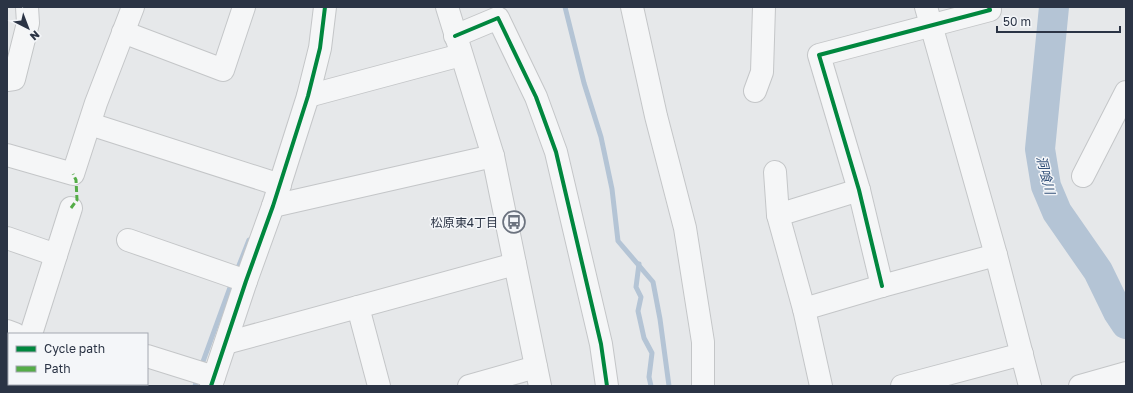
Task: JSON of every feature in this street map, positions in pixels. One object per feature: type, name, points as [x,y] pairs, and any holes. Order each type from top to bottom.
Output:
[{"type":"street","points":[[7,80],[14,79],[28,23],[27,7]]},
{"type":"street","points":[[7,155],[73,174],[96,103],[133,7]]},
{"type":"street","points":[[123,32],[223,70],[244,7]]},
{"type":"street","points":[[148,356],[213,382],[246,281],[280,185],[308,96],[320,48],[325,7]]},
{"type":"street","points":[[447,7],[493,156],[538,376],[469,386]]},
{"type":"street","points":[[632,7],[656,116],[685,228],[703,342],[703,386]]},
{"type":"street","points":[[755,91],[762,72],[764,7]]},
{"type":"street","points":[[882,286],[859,190],[819,55],[928,16],[990,10],[989,7]]},
{"type":"street","points":[[928,16],[996,255],[1030,386]]},
{"type":"street","points":[[308,96],[458,45],[498,18],[536,97],[556,152],[601,344],[606,386]]},
{"type":"street","points":[[1083,176],[1126,92]]},
{"type":"street","points":[[90,124],[280,185]]},
{"type":"street","points":[[273,206],[493,156]]},
{"type":"street","points":[[774,172],[778,215],[804,309],[821,386]]},
{"type":"street","points":[[778,215],[859,190]]},
{"type":"street","points":[[31,333],[70,208]]},
{"type":"street","points":[[7,238],[56,255]]},
{"type":"street","points":[[128,240],[246,281]]},
{"type":"street","points":[[804,309],[996,255]]},
{"type":"street","points":[[226,343],[515,264]]},
{"type":"street","points":[[358,307],[379,386]]},
{"type":"street","points":[[902,386],[1022,354]]},
{"type":"street","points":[[1080,386],[1126,373]]},
{"type":"waterway","points":[[565,7],[584,83],[601,137],[612,189],[618,241],[653,282],[660,319],[669,386]]},
{"type":"waterway","name":"洞喰川","points":[[1054,7],[1040,149],[1046,186],[1057,212],[1098,271],[1118,312],[1126,324]]},
{"type":"waterway","points":[[236,273],[249,240]]},
{"type":"waterway","points":[[639,264],[636,287],[641,297],[638,311],[644,338],[652,353],[649,377],[651,386]]},
{"type":"waterway","points":[[201,367],[232,282]]},
{"type":"waterway","points":[[195,386],[198,376]]},
{"type":"marked path","points":[[71,208],[77,200],[76,180],[73,174]]},
{"type":"cycle path","points":[[211,386],[273,206],[308,96],[320,48],[325,7]]},
{"type":"cycle path","points":[[882,286],[859,190],[819,55],[990,10],[989,7]]},
{"type":"cycle path","points":[[455,36],[498,18],[536,97],[556,152],[601,344],[607,386]]},
{"type":"place","name":"松原東4丁目","points":[[514,222]]}]
